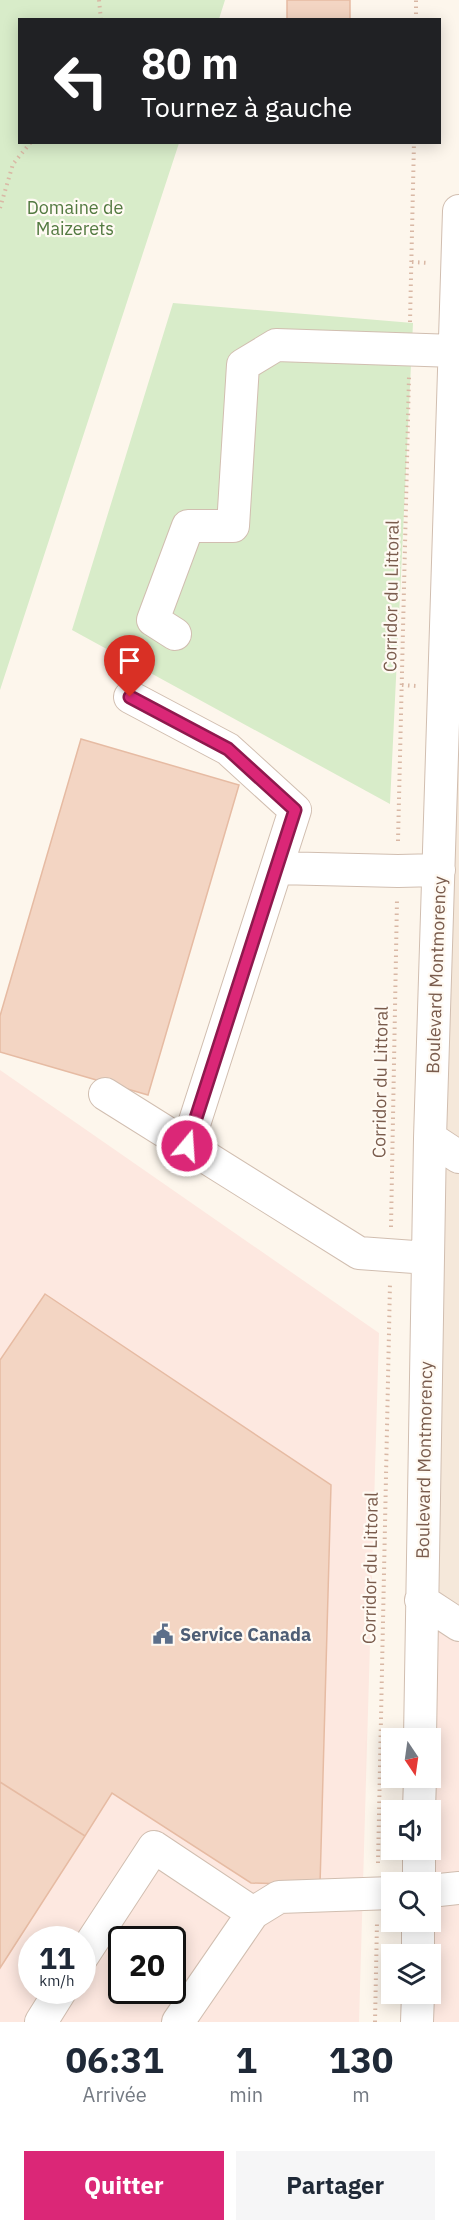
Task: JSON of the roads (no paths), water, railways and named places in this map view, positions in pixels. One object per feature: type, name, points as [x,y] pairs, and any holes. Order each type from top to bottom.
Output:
[{"type":"street","name":"Boulevard Montmorency","points":[[420,1728],[430,1138],[439,870],[452,700],[455,351],[459,211]]},
{"type":"street","points":[[175,634],[153,620],[188,526],[232,526],[243,366],[276,345],[455,351]]},
{"type":"street","points":[[130,697],[228,749],[295,810],[187,1146]]},
{"type":"street","points":[[277,868],[439,870]]},
{"type":"street","points":[[105,1094],[359,1253],[428,1258]]},
{"type":"street","points":[[430,1138],[459,1157]]},
{"type":"street","points":[[421,1600],[459,1625]]},
{"type":"street","points":[[96,1936],[154,1847],[253,1913]]},
{"type":"street","points":[[441,1890],[459,1888]]},
{"type":"street","points":[[178,2022],[253,1913],[279,1897],[381,1893]]},
{"type":"street","points":[[41,2022],[52,2004]]},
{"type":"street","points":[[417,2022],[418,2004]]},
{"type":"place","name":"Service Canada","points":[[163,1634]]},
{"type":"park label","name":"Domaine de Maizerets","points":[[75,217]]}]
